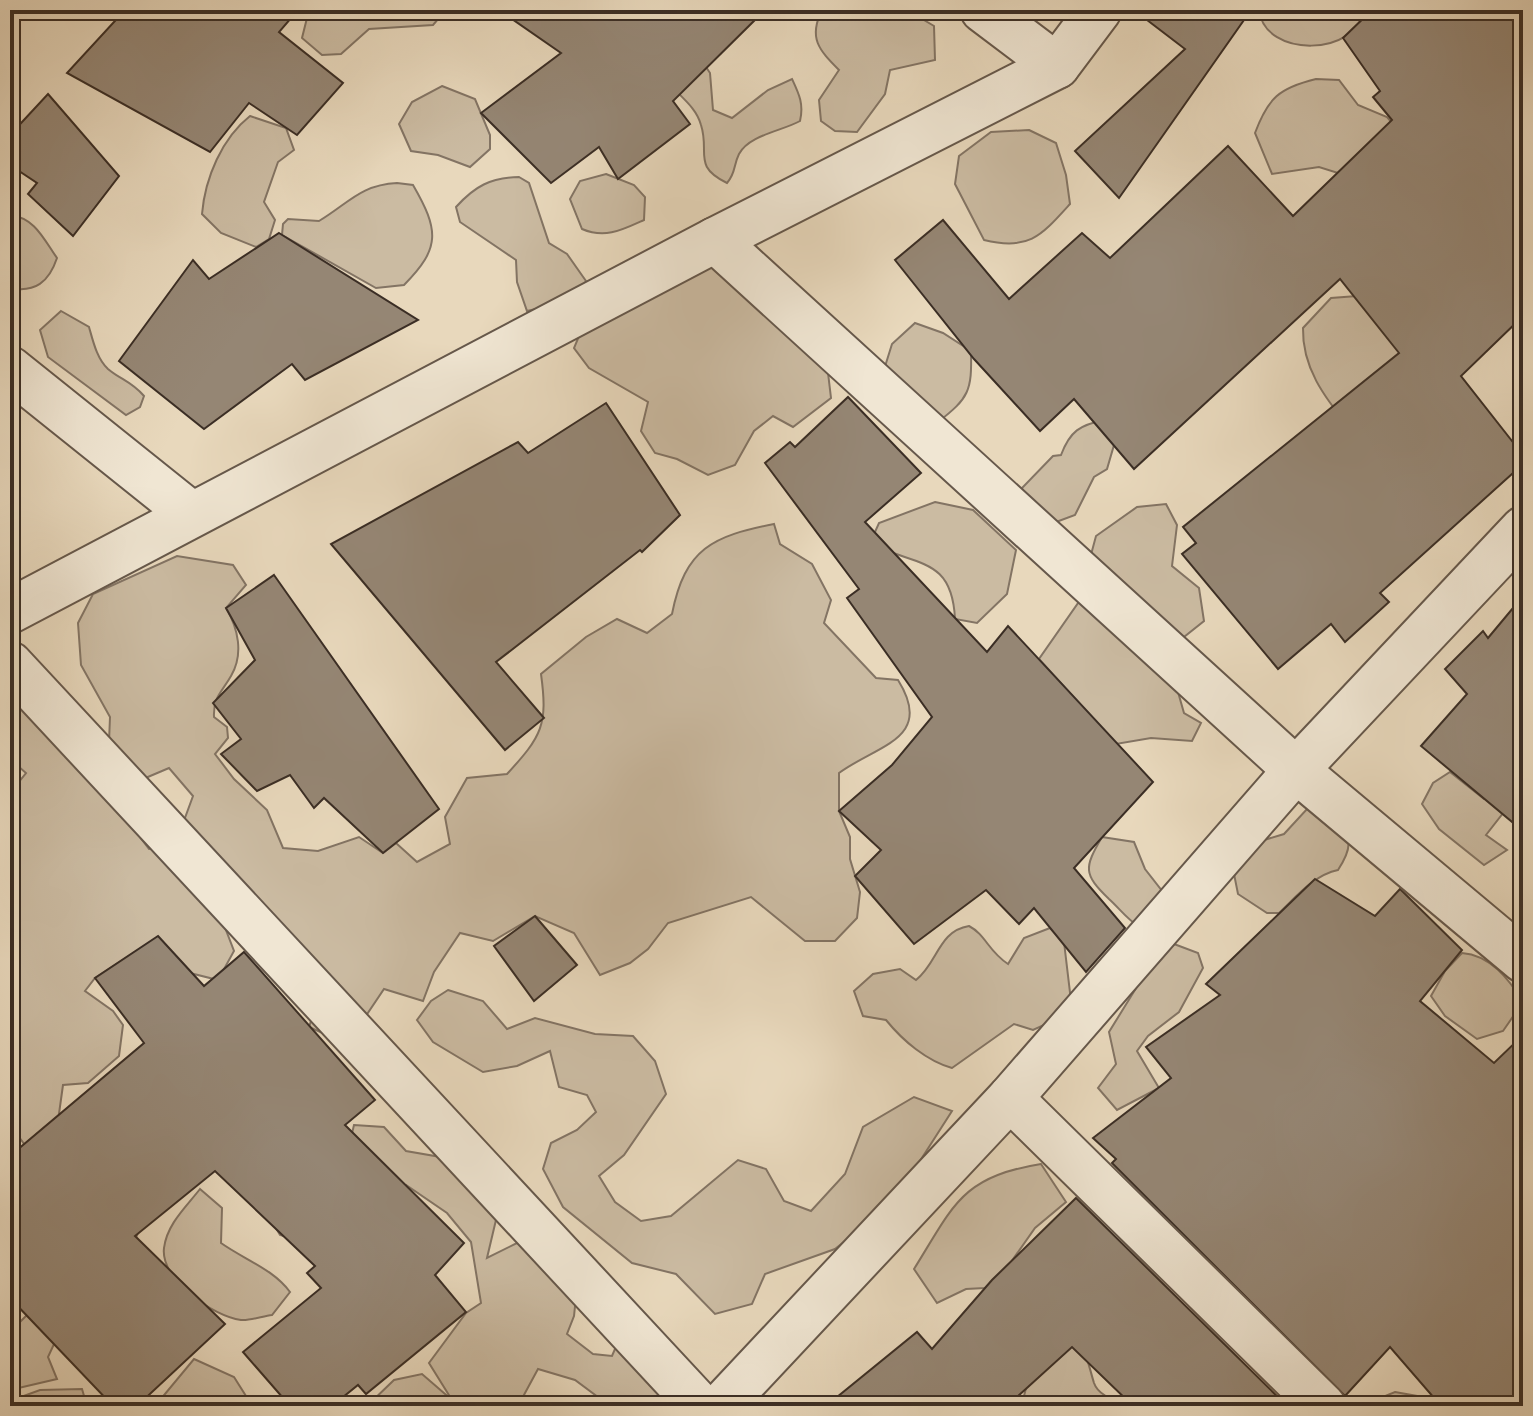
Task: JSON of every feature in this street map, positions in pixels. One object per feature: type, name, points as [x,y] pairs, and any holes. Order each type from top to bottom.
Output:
[{"type":"street","points":[[983,10],[1057,66]]},
{"type":"street","points":[[10,611],[715,240],[1057,66],[1099,10]]},
{"type":"street","points":[[715,240],[1296,770],[1523,960]]},
{"type":"street","points":[[10,369],[191,514]]},
{"type":"street","points":[[721,1406],[1010,1098],[1296,770],[1523,529]]},
{"type":"street","points":[[10,664],[700,1406]]},
{"type":"street","points":[[1010,1098],[1323,1406]]},
{"type":"shaded area","points":[[309,10],[446,10],[433,25],[369,29],[341,54],[322,55],[302,38]]},
{"type":"shaded area","points":[[822,10],[907,10],[934,26],[935,60],[890,70],[885,94],[857,132],[835,131],[821,121],[819,100],[839,70],[821,50],[816,36]]},
{"type":"shaded area","points":[[1259,10],[1363,10],[1357,25],[1345,36],[1311,46],[1293,44],[1277,37],[1265,26]]},
{"type":"shaded area","points":[[692,46],[710,73],[713,110],[732,118],[768,90],[792,79],[800,99],[800,121],[750,142],[739,154],[727,183],[709,171],[704,158],[699,120],[674,89]]},
{"type":"shaded area","points":[[1316,79],[1339,80],[1358,105],[1387,117],[1425,160],[1357,179],[1319,167],[1272,174],[1255,133],[1260,121],[1276,96],[1293,86]]},
{"type":"shaded area","points":[[442,86],[475,99],[490,135],[490,149],[470,167],[438,155],[411,151],[399,124],[412,102]]},
{"type":"shaded area","points":[[250,116],[286,128],[294,150],[278,162],[264,202],[275,220],[269,239],[256,247],[221,233],[202,214],[211,173],[223,147]]},
{"type":"shaded area","points":[[1029,130],[1056,143],[1066,175],[1070,204],[1051,225],[1033,238],[1012,244],[984,240],[955,184],[959,156],[991,132]]},
{"type":"shaded area","points":[[606,174],[634,185],[645,197],[644,220],[621,230],[590,232],[582,229],[570,199],[580,181]]},
{"type":"shaded area","points":[[519,177],[529,183],[549,243],[567,254],[586,281],[576,300],[527,311],[517,282],[516,260],[460,222],[456,207],[470,194],[491,181]]},
{"type":"shaded area","points":[[397,183],[413,185],[428,214],[432,238],[425,260],[404,285],[376,288],[282,235],[283,224],[288,219],[319,221],[364,191]]},
{"type":"shaded area","points":[[10,215],[32,225],[57,258],[50,274],[40,284],[27,289],[10,288]]},
{"type":"shaded area","points":[[671,262],[720,268],[826,356],[831,398],[793,427],[773,416],[754,431],[735,465],[708,475],[677,459],[655,453],[641,431],[648,402],[589,368],[574,348],[584,324]]},
{"type":"shaded area","points":[[1357,296],[1378,311],[1412,372],[1349,427],[1316,381],[1306,356],[1303,328],[1331,298]]},
{"type":"shaded area","points":[[61,311],[89,327],[104,365],[144,396],[140,407],[126,415],[48,357],[40,330]]},
{"type":"shaded area","points":[[915,323],[943,333],[971,351],[971,376],[966,392],[962,400],[938,422],[878,389],[892,344]]},
{"type":"shaded area","points":[[1104,420],[1114,445],[1107,469],[1094,477],[1075,515],[1040,528],[1028,516],[1022,488],[1053,456],[1061,455],[1077,430]]},
{"type":"shaded area","points":[[935,502],[973,510],[1016,550],[1007,594],[977,623],[955,619],[947,584],[929,566],[870,543],[879,523]]},
{"type":"shaded area","points":[[1166,504],[1177,525],[1172,566],[1199,588],[1204,621],[1150,664],[1178,692],[1184,713],[1201,723],[1192,741],[1151,738],[1116,744],[1039,659],[1078,603],[1096,536],[1137,507]]},
{"type":"shaded area","points":[[774,524],[780,544],[812,564],[831,600],[824,623],[876,678],[898,680],[908,700],[910,715],[906,728],[897,738],[839,773],[839,811],[850,837],[850,859],[860,892],[857,918],[835,941],[805,941],[751,897],[668,923],[648,949],[630,963],[600,975],[574,933],[535,916],[493,941],[460,933],[434,972],[423,1001],[384,989],[347,1044],[309,1027],[315,1009],[214,899],[234,951],[218,980],[186,972],[158,937],[95,978],[85,991],[113,1011],[123,1025],[119,1056],[88,1083],[63,1085],[57,1128],[141,1226],[124,1265],[54,1344],[48,1357],[57,1379],[10,1390],[10,1332],[68,1274],[35,1159],[14,1130],[10,1113],[10,793],[26,773],[10,759],[10,690],[111,799],[149,849],[175,845],[193,796],[169,768],[129,785],[108,767],[110,717],[81,665],[78,623],[93,594],[177,556],[233,565],[246,585],[226,608],[234,624],[238,650],[235,668],[215,704],[214,717],[227,727],[228,738],[215,754],[234,779],[267,810],[283,848],[318,851],[359,837],[383,853],[396,843],[417,862],[450,844],[445,817],[467,778],[507,774],[528,750],[543,718],[541,674],[586,637],[617,619],[647,633],[672,614],[685,574],[705,549],[734,534]]},
{"type":"shaded area","points":[[1450,772],[1484,799],[1498,797],[1507,808],[1486,835],[1507,850],[1484,865],[1439,829],[1422,804],[1433,783]]},
{"type":"shaded area","points":[[1307,809],[1326,811],[1344,833],[1348,851],[1338,870],[1314,881],[1279,913],[1267,913],[1238,894],[1234,874],[1254,843],[1284,834]]},
{"type":"shaded area","points":[[1102,837],[1134,842],[1145,869],[1166,896],[1138,926],[1100,890],[1091,877],[1089,864]]},
{"type":"shaded area","points":[[969,926],[1008,964],[1024,938],[1050,928],[1064,942],[1071,1001],[1066,1015],[1033,1030],[1014,1024],[952,1068],[916,1049],[886,1020],[863,1016],[854,991],[873,974],[900,969],[916,980],[944,941],[959,929]]},
{"type":"shaded area","points":[[1174,944],[1198,953],[1203,968],[1179,1012],[1148,1036],[1137,1051],[1159,1088],[1117,1110],[1098,1088],[1116,1064],[1109,1032],[1146,972]]},
{"type":"shaded area","points":[[1462,953],[1490,963],[1512,985],[1523,1002],[1503,1031],[1477,1039],[1445,1016],[1431,996],[1445,971]]},
{"type":"shaded area","points":[[448,990],[483,1001],[507,1029],[535,1018],[595,1034],[633,1036],[655,1061],[666,1094],[624,1155],[599,1176],[615,1202],[641,1221],[671,1216],[738,1160],[766,1169],[784,1201],[811,1211],[845,1174],[863,1127],[914,1097],[952,1111],[893,1203],[835,1249],[765,1274],[752,1304],[715,1314],[676,1274],[632,1263],[563,1207],[543,1169],[551,1143],[577,1130],[596,1112],[587,1095],[559,1087],[550,1051],[517,1066],[483,1072],[433,1042],[417,1020],[431,1001]]},
{"type":"shaded area","points":[[354,1125],[384,1127],[406,1151],[475,1163],[500,1203],[487,1258],[519,1242],[578,1277],[574,1316],[567,1334],[593,1354],[612,1356],[618,1342],[683,1406],[610,1406],[575,1380],[538,1369],[518,1406],[367,1406],[394,1380],[422,1374],[452,1400],[429,1363],[466,1313],[481,1303],[471,1242],[447,1213],[406,1185],[315,1246],[280,1235],[267,1213],[348,1150]]},
{"type":"shaded area","points":[[1041,1164],[1066,1202],[1035,1228],[1011,1262],[985,1288],[966,1289],[937,1303],[914,1269],[939,1227],[962,1197],[976,1186],[993,1177]]},
{"type":"shaded area","points":[[200,1189],[222,1208],[221,1243],[267,1271],[290,1292],[272,1315],[245,1320],[217,1312],[190,1294],[170,1272],[165,1260],[166,1239],[178,1216]]},
{"type":"shaded area","points":[[1064,1346],[1082,1346],[1099,1391],[1116,1400],[1150,1406],[1027,1406],[1024,1396],[1032,1365]]},
{"type":"shaded area","points":[[194,1359],[234,1377],[246,1396],[261,1406],[155,1406]]},
{"type":"shaded area","points":[[82,1389],[87,1406],[10,1406],[10,1401],[40,1390]]},
{"type":"shaded area","points":[[1395,1392],[1417,1396],[1424,1406],[1382,1406],[1380,1398]]},
{"type":"building","points":[[125,10],[298,10],[279,32],[343,83],[297,135],[249,103],[210,152],[67,73]]},
{"type":"building","points":[[499,10],[765,10],[673,101],[690,124],[618,179],[599,147],[551,183],[481,113],[561,53]]},
{"type":"building","points":[[1134,10],[1251,10],[1119,198],[1075,151],[1185,49]]},
{"type":"building","points":[[1372,10],[1504,10],[1523,33],[1523,316],[1461,376],[1523,455],[1523,464],[1380,593],[1389,602],[1345,642],[1331,624],[1278,669],[1182,554],[1196,543],[1183,527],[1399,353],[1340,279],[1134,469],[1074,399],[1040,431],[974,359],[895,260],[943,220],[1009,299],[1082,233],[1110,258],[1228,146],[1293,216],[1392,120],[1373,97],[1380,91],[1343,38]]},
{"type":"building","points":[[48,94],[119,176],[73,236],[28,194],[37,183],[10,165],[10,135]]},
{"type":"building","points":[[279,233],[418,320],[305,380],[292,364],[204,429],[119,361],[193,260],[209,279]]},
{"type":"building","points":[[848,397],[921,473],[865,522],[987,652],[1008,626],[1153,782],[1074,868],[1125,928],[1086,972],[1034,908],[1019,924],[986,890],[914,944],[855,876],[881,850],[839,811],[892,765],[932,717],[847,598],[859,589],[765,463],[790,442],[795,447]]},
{"type":"building","points":[[606,403],[680,515],[642,552],[640,550],[496,662],[544,718],[505,750],[331,544],[518,442],[528,453]]},
{"type":"building","points":[[274,575],[439,809],[383,853],[324,798],[314,808],[290,775],[257,791],[221,754],[241,739],[213,703],[255,660],[226,608]]},
{"type":"building","points":[[1523,596],[1523,831],[1421,746],[1467,694],[1445,669],[1483,631],[1488,638]]},
{"type":"building","points":[[1315,879],[1375,916],[1400,889],[1462,950],[1420,1001],[1494,1063],[1523,1035],[1523,1406],[1441,1406],[1390,1347],[1345,1396],[1112,1163],[1116,1159],[1093,1138],[1171,1078],[1146,1047],[1220,995],[1206,984]]},
{"type":"building","points":[[535,916],[577,965],[534,1001],[494,946]]},
{"type":"building","points":[[158,936],[204,986],[244,952],[375,1100],[345,1125],[464,1243],[435,1275],[466,1312],[366,1394],[358,1385],[332,1406],[290,1406],[243,1352],[321,1288],[307,1273],[315,1266],[215,1171],[135,1236],[225,1324],[137,1406],[113,1406],[10,1298],[10,1156],[144,1043],[95,978]]},
{"type":"building","points":[[1076,1198],[1287,1406],[1133,1406],[1072,1347],[1007,1406],[826,1406],[917,1332],[932,1349],[992,1280]]}]
